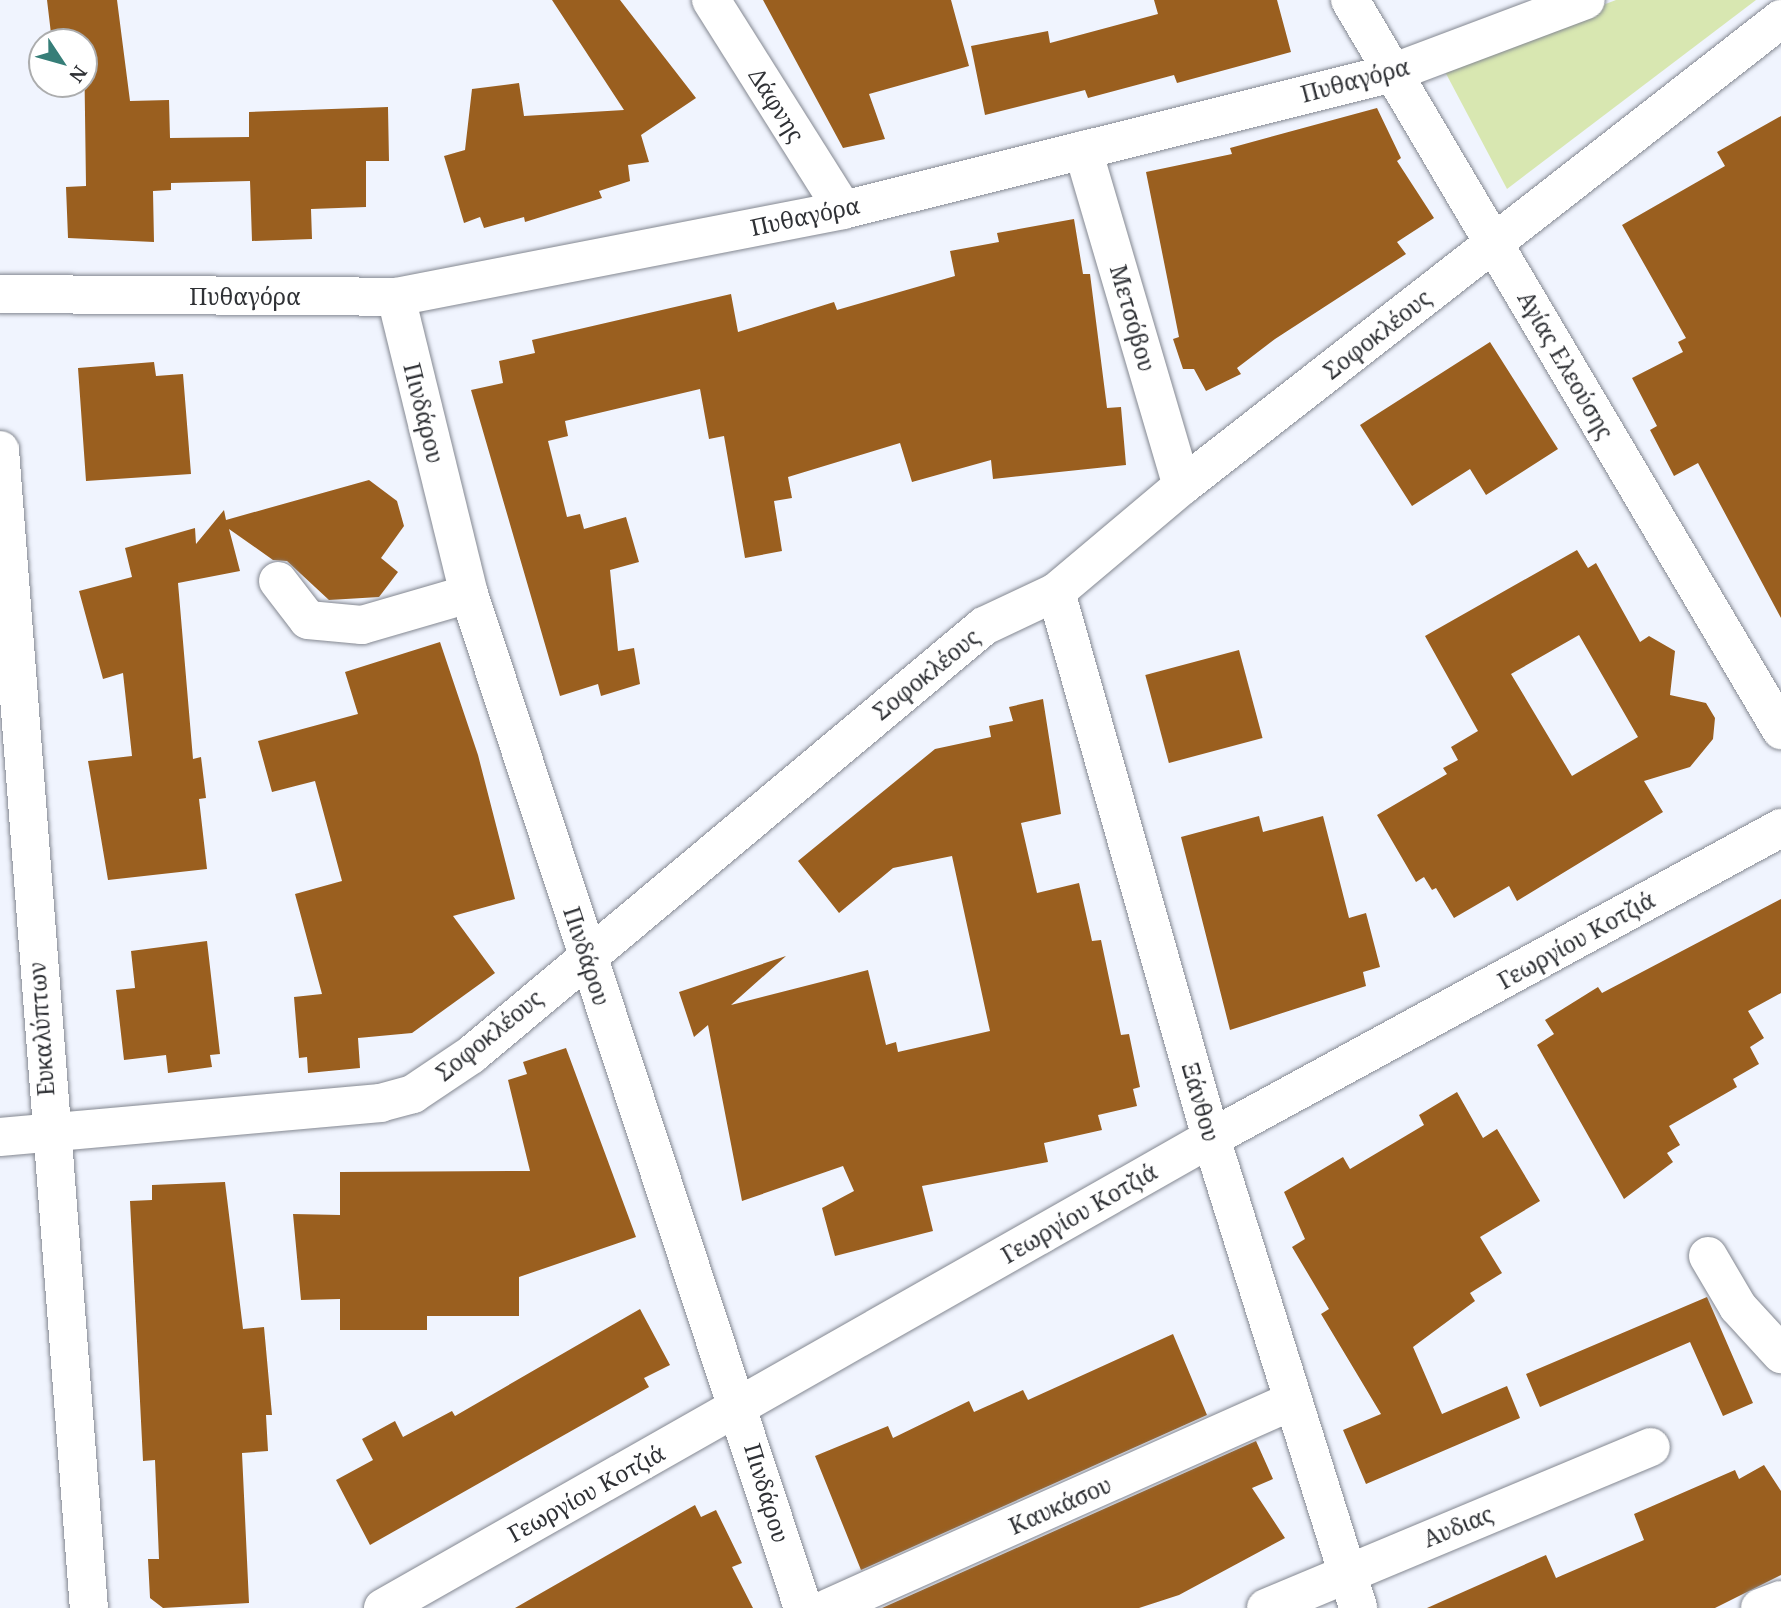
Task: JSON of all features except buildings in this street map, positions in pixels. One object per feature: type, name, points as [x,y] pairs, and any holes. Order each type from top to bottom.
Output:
[{"type":"street","name":"Δάφνης","points":[[711,0],[843,210]]},
{"type":"street","name":"Αγίας Ελεούσης","points":[[1350,0],[1390,74],[1494,242],[1781,730]]},
{"type":"street","name":"Πυθαγόρα","points":[[0,294],[396,296],[843,210],[1390,74],[1586,0]]},
{"type":"street","name":"Σοφοκλέους","points":[[0,1136],[48,1136],[413,1094],[471,1055],[586,954],[984,626],[1056,592],[1182,486],[1781,19]]},
{"type":"street","name":"Μετσόβου","points":[[1083,150],[1182,486]]},
{"type":"street","name":"Πινδάρου","points":[[396,296],[469,594],[586,954],[740,1406],[803,1608]]},
{"type":"street","name":"Ευκαλύπτων","points":[[0,450],[48,1136],[89,1608]]},
{"type":"street","points":[[278,581],[308,620],[362,625],[469,594]]},
{"type":"street","name":"Ξάνθου","points":[[1056,592],[1211,1138],[1358,1608]]},
{"type":"street","name":"Γεωργίου Κοτζιά","points":[[383,1608],[1211,1138],[1781,828]]},
{"type":"street","points":[[1708,1256],[1738,1307],[1781,1354]]},
{"type":"street","name":"Καυκάσου","points":[[828,1608],[1292,1401]]},
{"type":"street","name":"Αυδιας","points":[[1266,1608],[1346,1572],[1651,1447]]},
{"type":"street","points":[[1760,1608],[1781,1600]]},
{"type":"green space","points":[[1616,0],[1756,0],[1507,189],[1442,66]]}]
